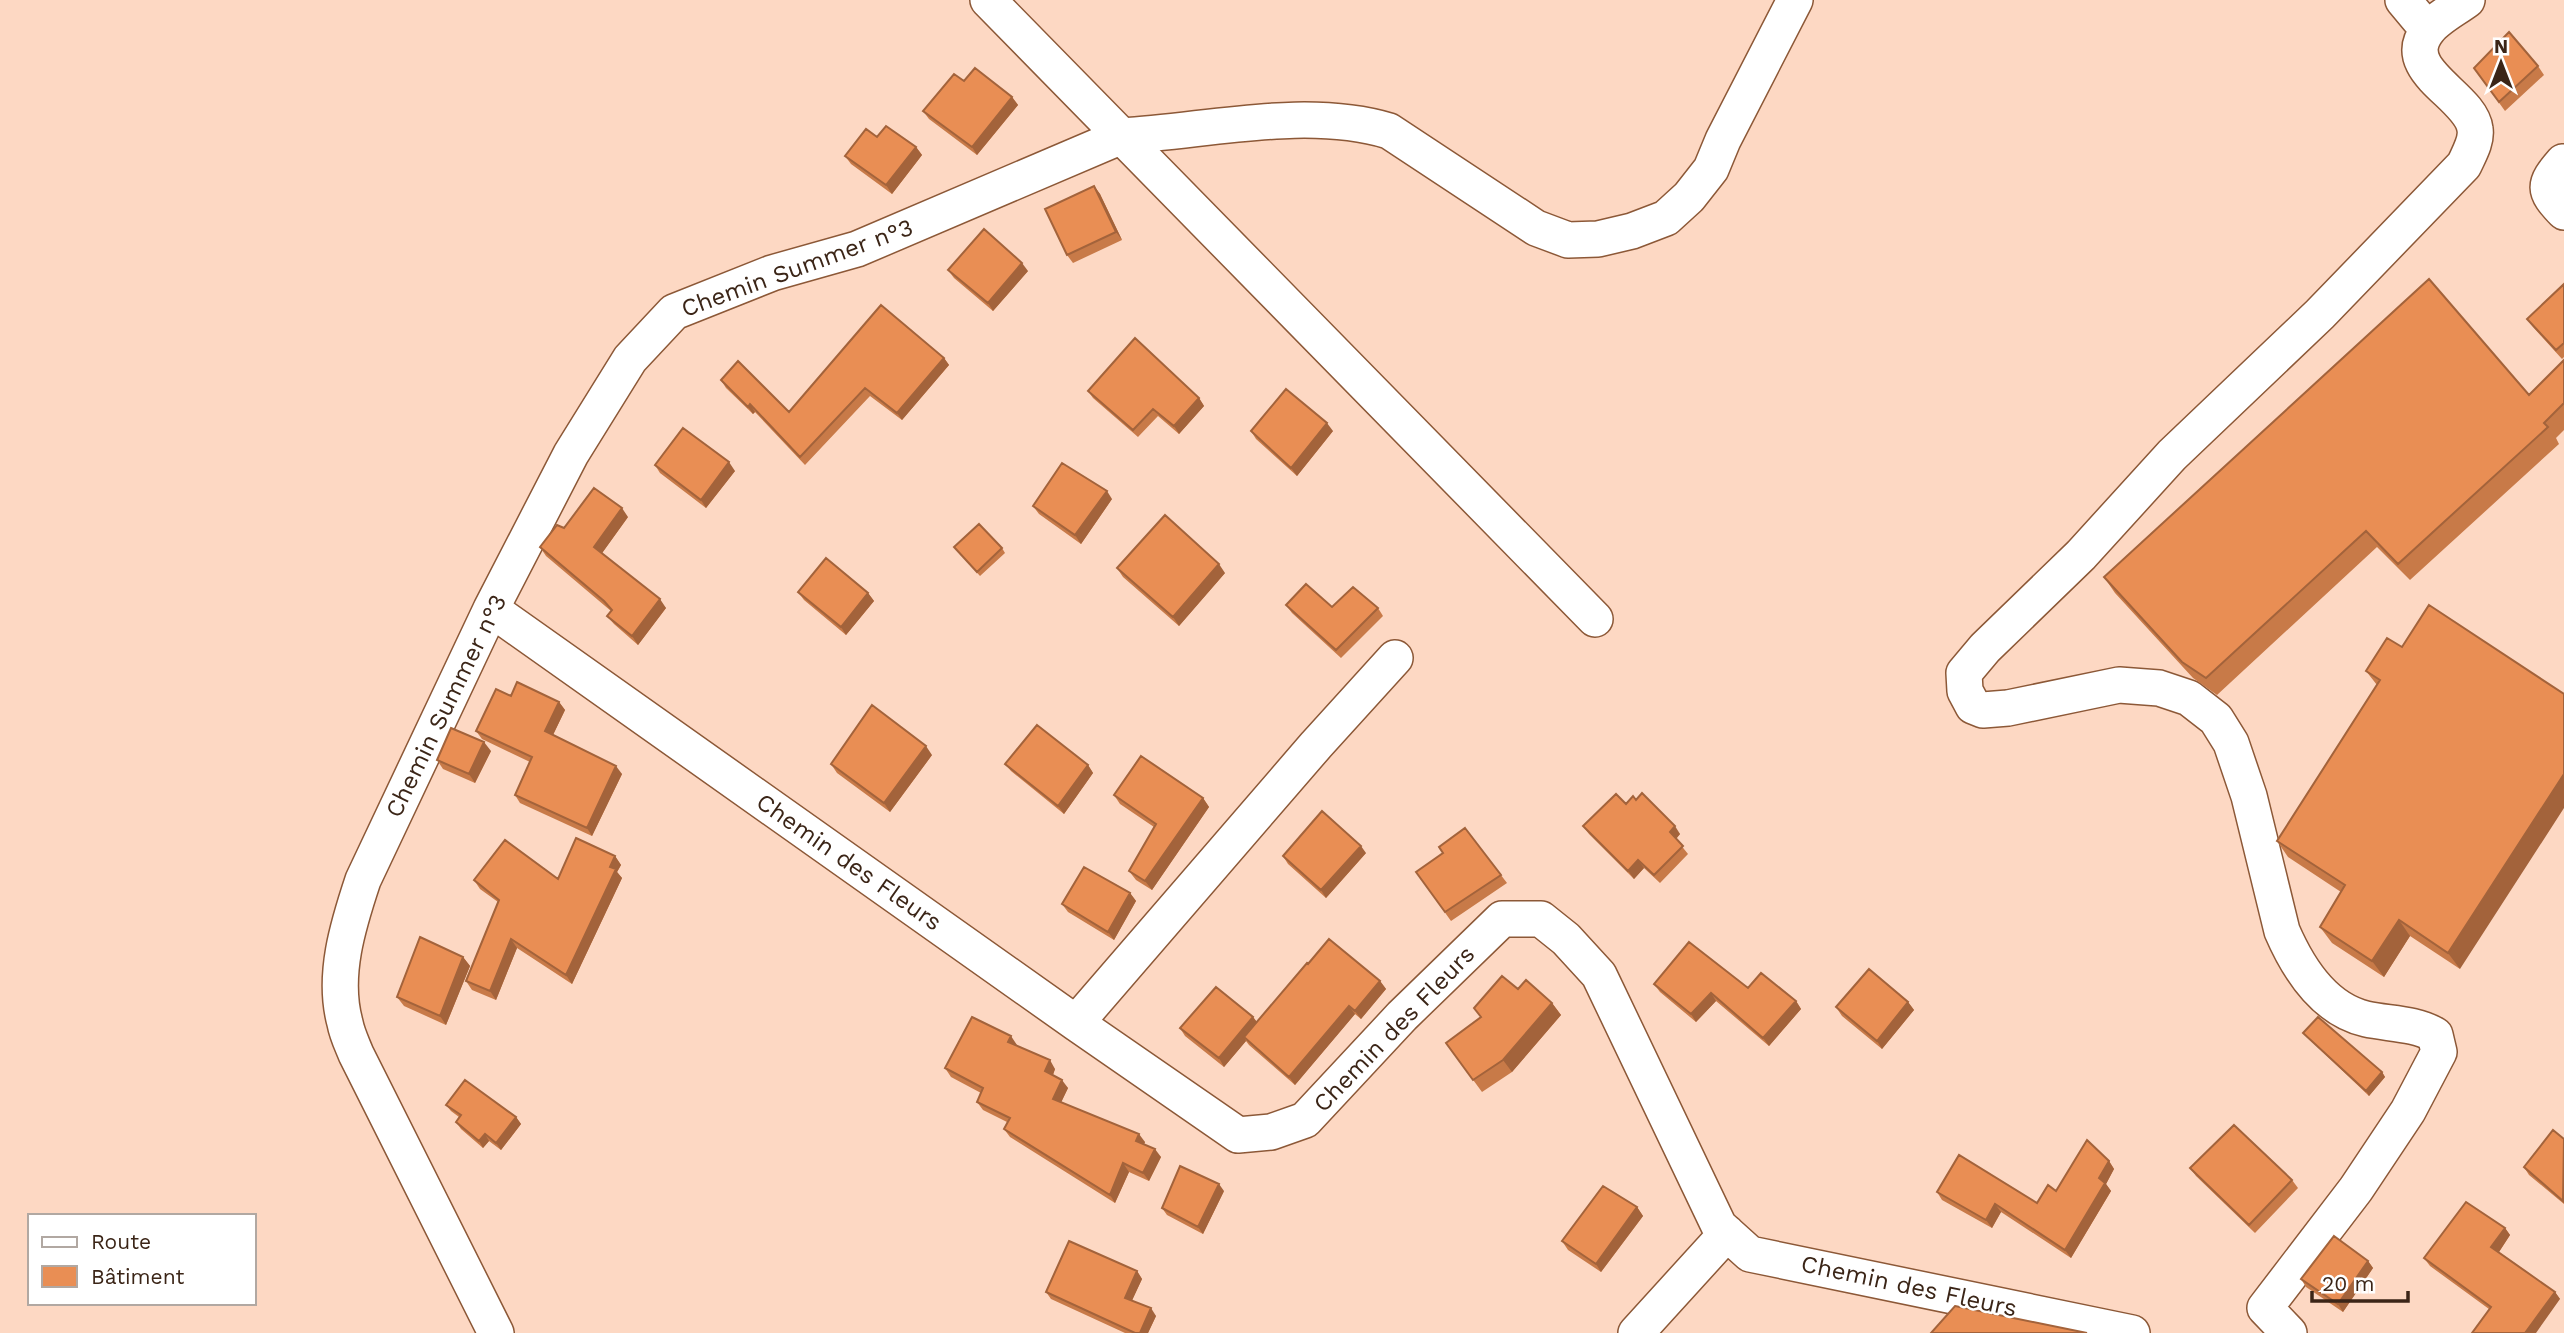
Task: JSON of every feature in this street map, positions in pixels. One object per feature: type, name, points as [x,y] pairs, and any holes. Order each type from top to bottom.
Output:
[{"type":"street","points":[[988,0],[1595,619]]},
{"type":"street","name":"Chemin Summer n°3","points":[[496,1333],[356,1054],[344,1022],[340,989],[343,951],[363,880],[491,609],[571,454],[631,359],[674,312],[772,273],[857,249],[1122,136],[1167,134],[1221,125],[1338,120],[1368,124],[1390,131],[1536,228],[1568,240],[1598,239],[1632,231],[1667,218],[1711,169],[1723,140],[1795,0]]},
{"type":"street","points":[[2403,0],[2428,30]]},
{"type":"street","points":[[2289,1333],[2265,1308],[2356,1189],[2408,1111],[2439,1052],[2435,1035],[2425,1029],[2363,1018],[2332,1004],[2309,980],[2290,951],[2281,931],[2249,796],[2231,743],[2217,719],[2189,698],[2159,688],[2119,685],[2008,708],[1983,710],[1973,706],[1965,691],[1964,673],[1985,648],[2081,555],[2172,455],[2320,314],[2464,165],[2476,130],[2472,119],[2423,62],[2420,50],[2428,30],[2467,0]]},
{"type":"street","points":[[2563,162],[2550,177],[2547,190],[2564,212]]},
{"type":"street","name":"Chemin des Fleurs","points":[[491,609],[1238,1135],[1271,1132],[1305,1121],[1402,1016],[1502,919],[1541,919],[1566,939],[1600,975],[1719,1226],[1750,1254],[2132,1333]]},
{"type":"street","points":[[1076,1023],[1316,745],[1395,658]]},
{"type":"street","points":[[1636,1333],[1727,1233]]},
{"type":"building","points":[[2509,32],[2538,66],[2499,102],[2474,68]]},
{"type":"building","points":[[975,68],[1012,97],[972,147],[923,111],[954,74],[964,81]]},
{"type":"building","points":[[886,126],[916,147],[886,185],[845,156],[866,129],[877,137]]},
{"type":"building","points":[[1094,186],[1116,232],[1067,255],[1045,209]]},
{"type":"building","points":[[984,229],[1022,263],[988,303],[948,270]]},
{"type":"building","points":[[2429,279],[2529,395],[2564,360],[2564,403],[2544,423],[2548,427],[2398,564],[2366,531],[2206,678],[2182,662],[2104,577]]},
{"type":"building","points":[[2564,284],[2564,343],[2556,350],[2527,319]]},
{"type":"building","points":[[881,305],[944,358],[897,413],[865,388],[800,457],[750,404],[748,407],[721,380],[738,361],[789,412]]},
{"type":"building","points":[[1135,338],[1199,398],[1174,426],[1153,409],[1133,430],[1088,391]]},
{"type":"building","points":[[1286,389],[1327,423],[1291,468],[1251,431]]},
{"type":"building","points":[[683,428],[729,462],[701,500],[655,465]]},
{"type":"building","points":[[1062,463],[1107,491],[1075,535],[1033,506]]},
{"type":"building","points":[[594,488],[622,508],[594,547],[660,599],[632,636],[607,616],[612,610],[604,601],[540,547],[557,525],[564,528]]},
{"type":"building","points":[[1165,515],[1219,564],[1173,617],[1117,568]]},
{"type":"building","points":[[979,524],[1002,548],[977,572],[954,547]]},
{"type":"building","points":[[826,558],[868,593],[841,627],[798,592]]},
{"type":"building","points":[[1306,584],[1332,607],[1353,587],[1378,608],[1336,650],[1286,605]]},
{"type":"building","points":[[2429,605],[2564,694],[2564,774],[2448,953],[2399,920],[2372,961],[2320,927],[2345,885],[2277,841],[2380,680],[2366,671],[2387,638],[2402,647]]},
{"type":"building","points":[[517,682],[559,702],[545,731],[616,766],[587,828],[515,795],[532,757],[476,731],[496,689],[511,696]]},
{"type":"building","points":[[872,705],[926,746],[884,803],[831,764]]},
{"type":"building","points":[[1037,725],[1088,765],[1058,806],[1005,764]]},
{"type":"building","points":[[451,728],[484,742],[469,774],[437,760]]},
{"type":"building","points":[[1141,756],[1203,798],[1145,881],[1129,871],[1156,824],[1114,795]]},
{"type":"building","points":[[1642,793],[1675,826],[1670,832],[1683,846],[1654,875],[1638,860],[1628,871],[1583,826],[1616,794],[1626,804],[1633,796],[1636,800]]},
{"type":"building","points":[[1322,811],[1361,846],[1321,890],[1283,856]]},
{"type":"building","points":[[1465,828],[1501,875],[1445,912],[1416,872],[1443,853],[1439,847]]},
{"type":"building","points":[[576,838],[615,856],[610,867],[616,869],[566,975],[511,939],[490,991],[466,981],[499,900],[474,880],[505,840],[558,879]]},
{"type":"building","points":[[1084,867],[1130,893],[1108,932],[1062,904]]},
{"type":"building","points":[[420,937],[463,957],[440,1016],[397,997]]},
{"type":"building","points":[[1329,939],[1380,981],[1355,1011],[1349,1006],[1289,1077],[1244,1037]]},
{"type":"building","points":[[1689,942],[1748,988],[1761,973],[1796,1001],[1763,1038],[1711,993],[1691,1014],[1654,984]]},
{"type":"building","points":[[1869,969],[1908,1002],[1877,1041],[1836,1007]]},
{"type":"building","points":[[1502,976],[1518,989],[1526,980],[1552,1003],[1503,1060],[1473,1080],[1446,1043],[1481,1017],[1474,1008]]},
{"type":"building","points":[[1216,987],[1253,1017],[1219,1058],[1180,1028]]},
{"type":"building","points":[[972,1017],[1011,1036],[1008,1042],[1050,1060],[1045,1071],[1062,1080],[1053,1099],[1139,1134],[1136,1141],[1155,1149],[1143,1173],[1123,1163],[1110,1195],[1004,1129],[1010,1118],[977,1102],[983,1088],[945,1068]]},
{"type":"building","points":[[2318,1017],[2382,1072],[2366,1091],[2303,1033]]},
{"type":"building","points":[[465,1080],[516,1117],[496,1143],[485,1134],[479,1141],[456,1122],[461,1115],[446,1105]]},
{"type":"building","points":[[2234,1125],[2292,1180],[2249,1225],[2190,1168]]},
{"type":"building","points":[[2553,1130],[2564,1139],[2563,1201],[2524,1167]]},
{"type":"building","points":[[2087,1140],[2109,1161],[2099,1178],[2105,1183],[2065,1250],[1995,1204],[1986,1220],[1937,1192],[1959,1155],[2037,1203],[2048,1185],[2056,1191]]},
{"type":"building","points":[[1180,1166],[1219,1184],[1198,1227],[1162,1208]]},
{"type":"building","points":[[1603,1186],[1637,1207],[1596,1264],[1562,1241]]},
{"type":"building","points":[[2466,1202],[2505,1228],[2491,1247],[2555,1292],[2525,1333],[2472,1333],[2491,1307],[2424,1258]]},
{"type":"building","points":[[2334,1236],[2368,1261],[2338,1304],[2301,1279]]},
{"type":"building","points":[[1069,1241],[1137,1271],[1125,1298],[1151,1308],[1140,1333],[1046,1292]]},
{"type":"building","points":[[1955,1306],[2087,1333],[1931,1333]]}]
